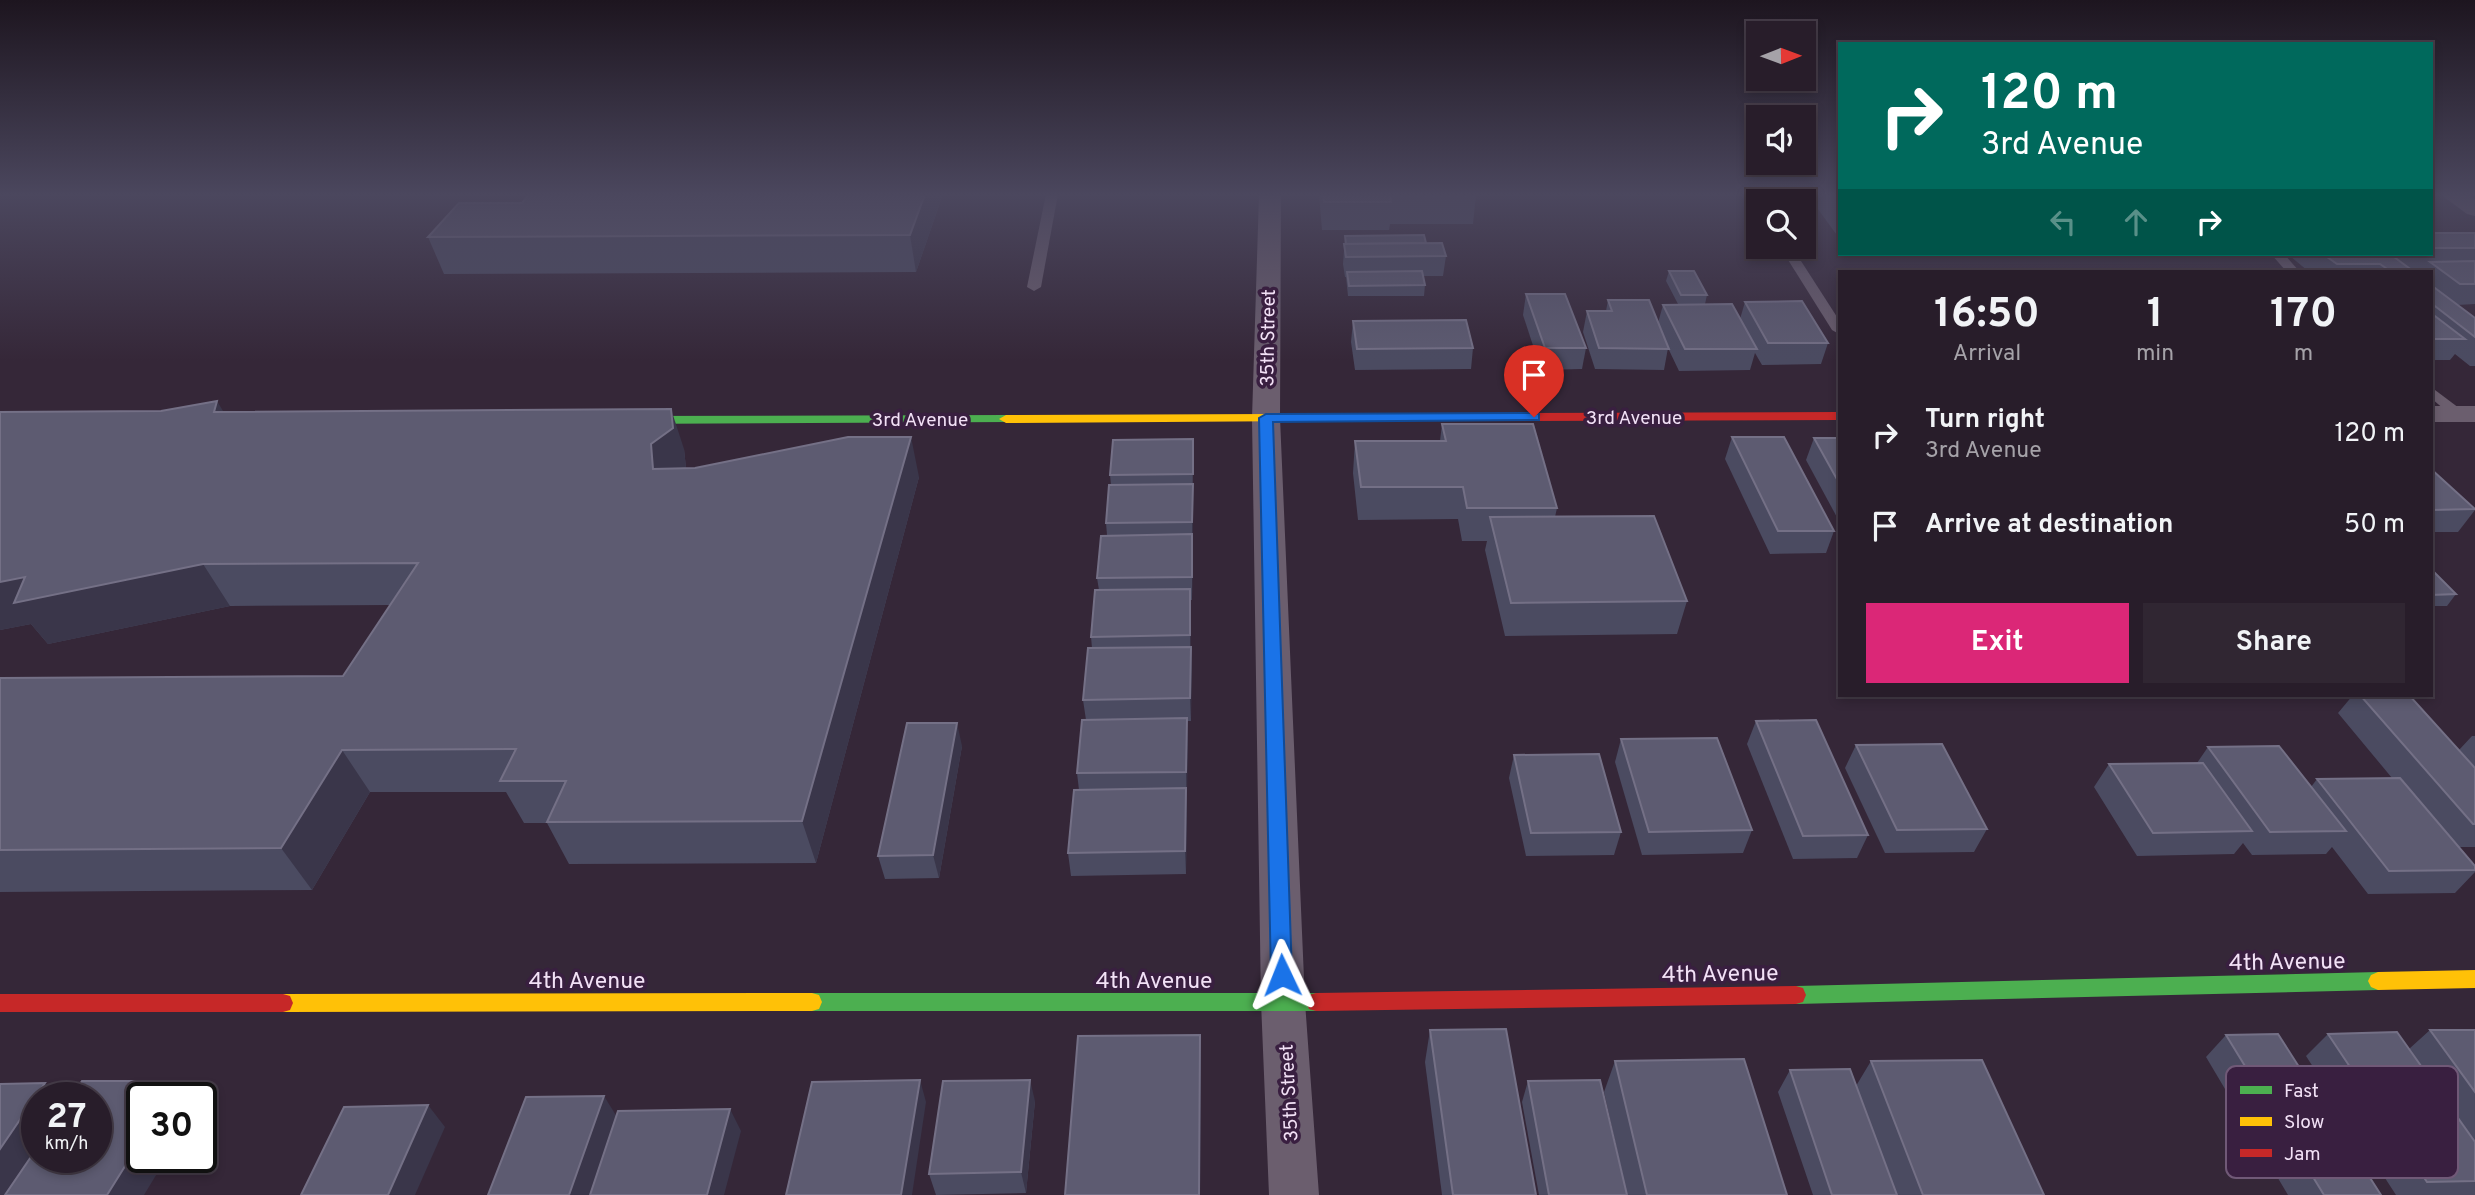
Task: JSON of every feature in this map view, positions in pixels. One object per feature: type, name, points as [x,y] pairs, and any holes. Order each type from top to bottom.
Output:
[{"type":"street","name":"35th Street","points":[[1269,250],[1266,418],[1283,1002],[1294,1195]]},
{"type":"street","name":"3rd Avenue","points":[[610,420],[1838,416]]},
{"type":"street","name":"4th Avenue","points":[[0,1003],[1283,1002],[1855,994],[2475,979]]},
{"type":"lane","points":[[1034,287],[1041,250]]},
{"type":"lane","points":[[2279,256],[2291,270]]},
{"type":"lane","points":[[1794,259],[1838,328]]},
{"type":"lane","points":[[2433,393],[2455,414]]},
{"type":"building","points":[[1345,250],[1444,250],[1446,256],[1346,257]]},
{"type":"building","points":[[2326,256],[2393,256],[2412,270],[2389,270],[2380,264],[2337,264]]},
{"type":"building","points":[[2475,261],[2475,284],[2460,284],[2430,262]]},
{"type":"building","points":[[1422,271],[1425,285],[1349,286],[1347,272]]},
{"type":"building","points":[[1669,271],[1694,271],[1707,295],[1681,295]]},
{"type":"building","points":[[2433,286],[2475,318],[2475,337],[2433,305]]},
{"type":"building","points":[[1526,294],[1565,294],[1586,348],[1545,348]]},
{"type":"building","points":[[1608,300],[1649,300],[1669,349],[1599,348],[1587,311],[1612,311]]},
{"type":"building","points":[[1802,301],[1828,343],[1768,343],[1745,302]]},
{"type":"building","points":[[1732,304],[1757,349],[1685,349],[1663,305]]},
{"type":"building","points":[[2433,315],[2465,339],[2433,339]]},
{"type":"building","points":[[1466,320],[1473,348],[1357,349],[1353,321]]},
{"type":"building","points":[[217,401],[214,412],[671,409],[673,428],[651,444],[653,469],[695,468],[848,437],[911,437],[802,821],[547,822],[566,781],[500,781],[516,749],[342,750],[281,848],[0,850],[0,678],[343,676],[418,563],[203,564],[14,603],[25,577],[0,582],[0,412],[161,411]]},
{"type":"building","points":[[1442,424],[1533,424],[1557,508],[1467,508],[1463,487],[1361,487],[1355,441],[1446,441]]},
{"type":"building","points":[[1732,437],[1784,437],[1834,531],[1778,531]]},
{"type":"building","points":[[1814,438],[1838,438],[1838,481]]},
{"type":"building","points":[[1193,439],[1193,474],[1110,475],[1113,440]]},
{"type":"building","points":[[2433,471],[2475,509],[2433,510]]},
{"type":"building","points":[[1193,484],[1192,522],[1106,523],[1109,485]]},
{"type":"building","points":[[1654,516],[1687,601],[1511,603],[1490,517]]},
{"type":"building","points":[[1192,534],[1192,577],[1097,578],[1101,536]]},
{"type":"building","points":[[2433,571],[2456,594],[2433,595]]},
{"type":"building","points":[[1190,589],[1190,635],[1091,637],[1095,590]]},
{"type":"building","points":[[1191,647],[1190,698],[1083,700],[1088,648]]},
{"type":"building","points":[[2362,697],[2411,697],[2475,768],[2473,824]]},
{"type":"building","points":[[1187,718],[1186,772],[1077,773],[1082,720]]},
{"type":"building","points":[[1816,720],[1868,835],[1803,836],[1756,721]]},
{"type":"building","points":[[907,723],[957,723],[933,855],[878,856]]},
{"type":"building","points":[[1717,738],[1752,830],[1649,832],[1621,739]]},
{"type":"building","points":[[1942,744],[1987,829],[1897,830],[1856,745]]},
{"type":"building","points":[[2279,746],[2346,831],[2270,832],[2208,747]]},
{"type":"building","points":[[1599,754],[1621,832],[1531,833],[1514,755]]},
{"type":"building","points":[[2203,763],[2252,831],[2153,833],[2109,764]]},
{"type":"building","points":[[2400,778],[2475,866],[2475,870],[2389,871],[2317,779]]},
{"type":"building","points":[[1186,788],[1185,851],[1068,853],[1074,790]]},
{"type":"building","points":[[1506,1029],[1536,1195],[1453,1195],[1430,1030]]},
{"type":"building","points":[[2430,1030],[2475,1030],[2475,1092]]},
{"type":"building","points":[[2397,1032],[2421,1066],[2349,1066],[2328,1034]]},
{"type":"building","points":[[2278,1034],[2298,1066],[2245,1066],[2226,1035]]},
{"type":"building","points":[[1200,1035],[1199,1195],[1065,1195],[1078,1036]]},
{"type":"building","points":[[1744,1059],[1787,1195],[1647,1195],[1615,1061]]},
{"type":"building","points":[[1982,1060],[2044,1195],[1923,1195],[1871,1061]]},
{"type":"building","points":[[1850,1069],[1897,1195],[1832,1195],[1790,1070]]},
{"type":"building","points":[[920,1080],[901,1195],[786,1195],[812,1082]]},
{"type":"building","points":[[1030,1080],[1021,1172],[929,1174],[943,1081]]},
{"type":"building","points":[[1600,1080],[1627,1195],[1549,1195],[1528,1081]]},
{"type":"building","points":[[178,1081],[126,1082],[126,1165],[107,1195],[5,1195],[21,1172],[112,1173],[112,1082],[81,1082]]},
{"type":"building","points":[[0,1084],[21,1084],[21,1118],[0,1149]]},
{"type":"building","points":[[604,1096],[569,1195],[488,1195],[526,1097]]},
{"type":"building","points":[[428,1105],[388,1195],[301,1195],[344,1107]]},
{"type":"building","points":[[730,1109],[707,1195],[590,1195],[618,1111]]},
{"type":"building","points":[[2458,1118],[2475,1142],[2475,1181],[2427,1182],[2424,1178],[2458,1178]]},
{"type":"building","points":[[2314,1178],[2370,1178],[2381,1195],[2324,1195]]},
{"type":"traffic: fast","points":[[622,420],[1006,419]]},
{"type":"traffic: fast","points":[[1796,995],[2378,981]]},
{"type":"traffic: fast","points":[[812,1002],[1316,1002]]},
{"type":"traffic: slow","points":[[1006,419],[1491,417]]},
{"type":"traffic: slow","points":[[2378,981],[2475,979]]},
{"type":"traffic: slow","points":[[283,1003],[812,1002]]},
{"type":"traffic: jam","points":[[1491,417],[1838,416]]},
{"type":"traffic: jam","points":[[1316,1002],[1796,995]]},
{"type":"traffic: jam","points":[[0,1003],[283,1003]]},
{"type":"route","points":[[1282,975],[1266,418],[1534,417]]}]
